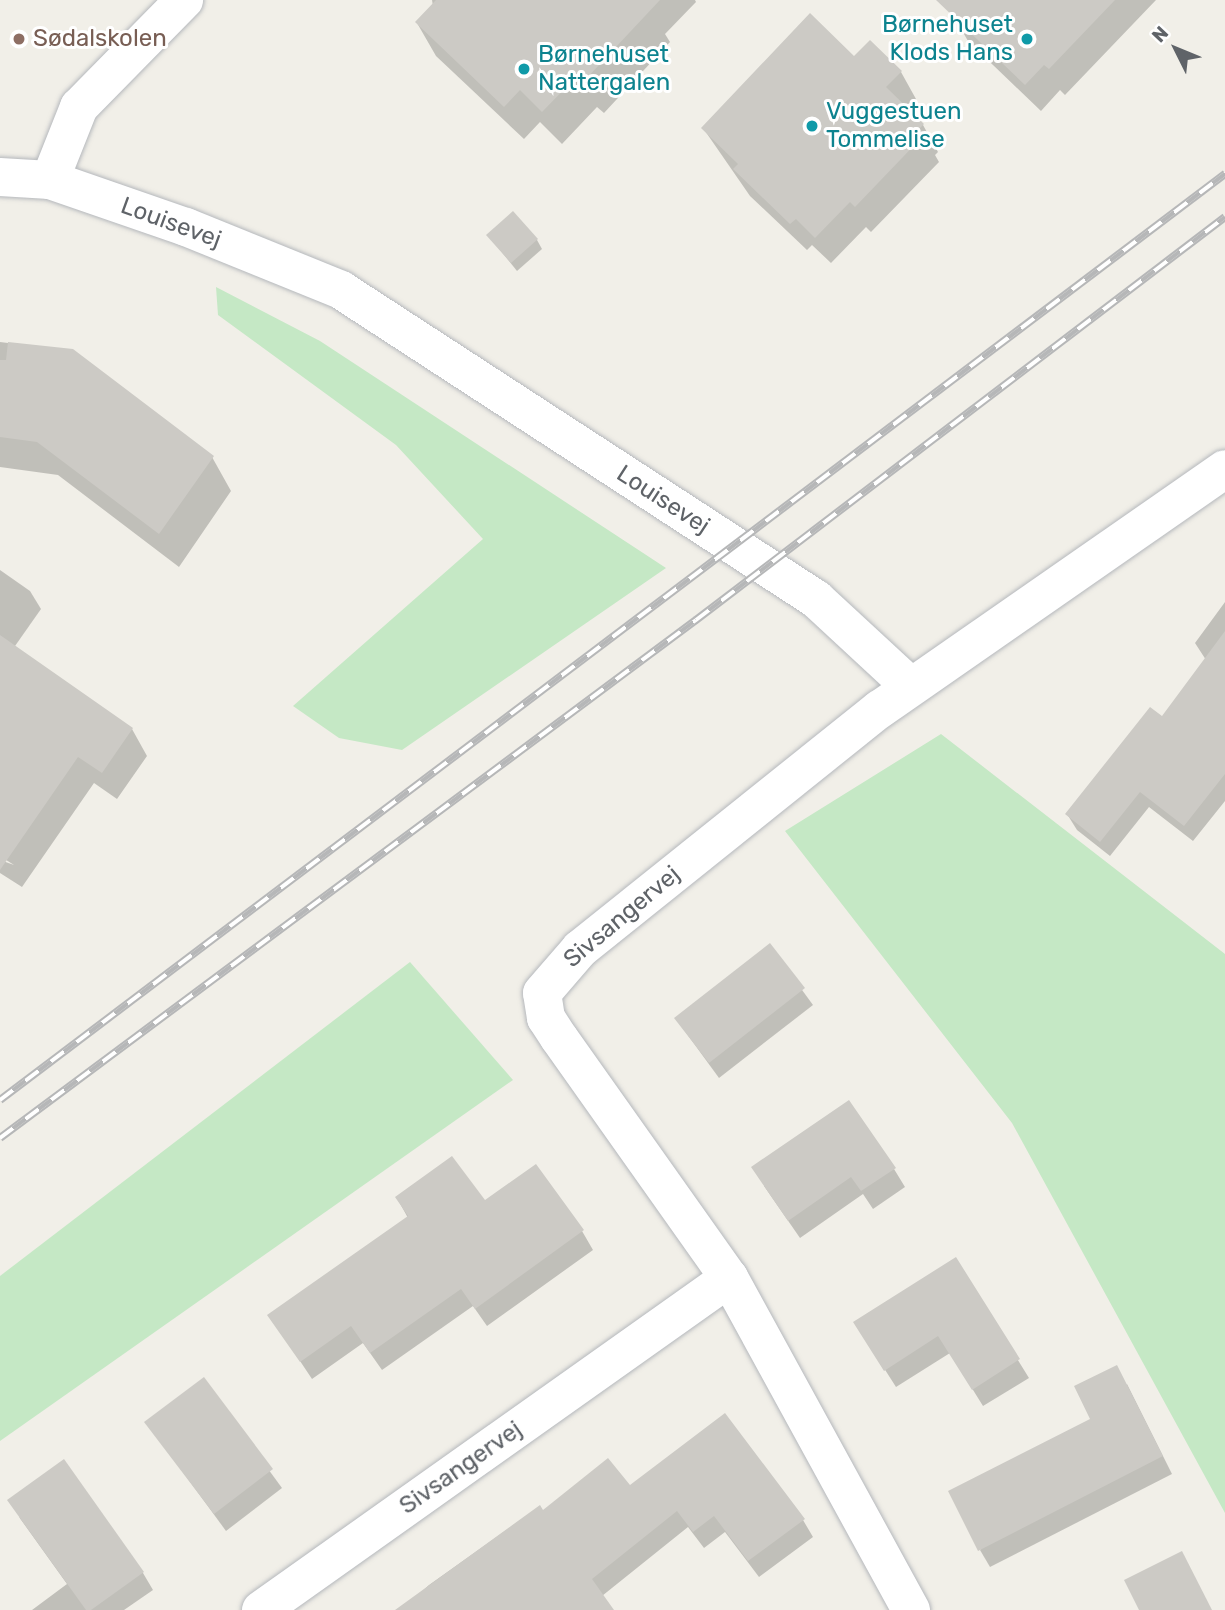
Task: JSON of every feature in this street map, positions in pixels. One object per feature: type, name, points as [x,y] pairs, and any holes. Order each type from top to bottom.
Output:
[{"type":"street","points":[[50,180],[79,107],[184,0]]},
{"type":"street","name":"Louisevej","points":[[0,177],[50,180],[186,226],[341,290],[816,599],[911,687]]},
{"type":"street","points":[[911,687],[1225,468]]},
{"type":"street","name":"Sivsangervej","points":[[911,687],[580,949],[542,993],[546,1018],[559,1038],[729,1278],[911,1610]]},
{"type":"street","name":"Sivsangervej","points":[[261,1610],[729,1278]]},
{"type":"green space","points":[[216,287],[320,341],[666,568],[402,750],[339,738],[293,706],[483,539],[396,445],[218,315]]},
{"type":"green space","points":[[941,734],[1225,954],[1225,1513],[1012,1123],[785,831]]},
{"type":"green space","points":[[410,962],[513,1080],[0,1441],[0,1276]]},
{"type":"building","name":"Børnehuset Nattergalen","points":[[436,0],[660,0],[584,81],[578,75],[542,112],[520,90],[504,107],[415,22]]},
{"type":"building","name":"Børnehuset Klods Hans","points":[[936,0],[1115,0],[1049,69],[1044,65],[1025,85]]},
{"type":"building","name":"Vuggestuen Tommelise","points":[[810,13],[854,56],[870,40],[902,71],[886,87],[924,124],[919,129],[925,134],[855,207],[850,202],[815,238],[796,219],[790,224],[733,169],[738,164],[701,128]]},
{"type":"building","points":[[513,211],[538,239],[511,263],[486,235]]},
{"type":"building","points":[[8,342],[73,349],[214,456],[159,534],[37,442],[0,437],[0,360],[6,360]]},
{"type":"building","points":[[1225,631],[1225,774],[1184,826],[1140,792],[1100,842],[1065,814],[1150,707],[1162,716]]},
{"type":"building","points":[[0,635],[133,728],[102,773],[78,757],[0,870]]},
{"type":"building","points":[[770,943],[805,988],[709,1063],[674,1018]]},
{"type":"building","points":[[849,1100],[896,1168],[861,1191],[851,1177],[788,1221],[751,1167]]},
{"type":"building","points":[[452,1156],[485,1200],[536,1164],[584,1230],[475,1309],[461,1289],[370,1353],[351,1326],[300,1362],[267,1315],[408,1216],[395,1197]]},
{"type":"building","points":[[956,1257],[1020,1359],[972,1390],[938,1336],[884,1371],[853,1322]]},
{"type":"building","points":[[1117,1365],[1163,1456],[978,1551],[948,1491],[1090,1419],[1074,1386]]},
{"type":"building","points":[[204,1377],[273,1469],[214,1514],[144,1422]]},
{"type":"building","points":[[725,1413],[805,1519],[748,1561],[714,1516],[693,1532],[677,1511],[592,1579],[614,1610],[395,1610],[540,1505],[543,1510],[608,1458],[630,1485]]},
{"type":"building","points":[[64,1459],[144,1572],[91,1610],[86,1610],[7,1500]]},
{"type":"building","points":[[1182,1551],[1212,1610],[1139,1610],[1124,1580]]},
{"type":"railway","points":[[0,1100],[1225,174]]},
{"type":"railway","points":[[0,1138],[696,620],[1225,217]]},
{"type":"place","name":"Sødalskolen","points":[[19,39]]},
{"type":"place","name":"Børnehuset Klods Hans","points":[[1027,39]]},
{"type":"place","name":"Børnehuset Nattergalen","points":[[524,69]]},
{"type":"place","name":"Vuggestuen Tommelise","points":[[812,126]]}]
